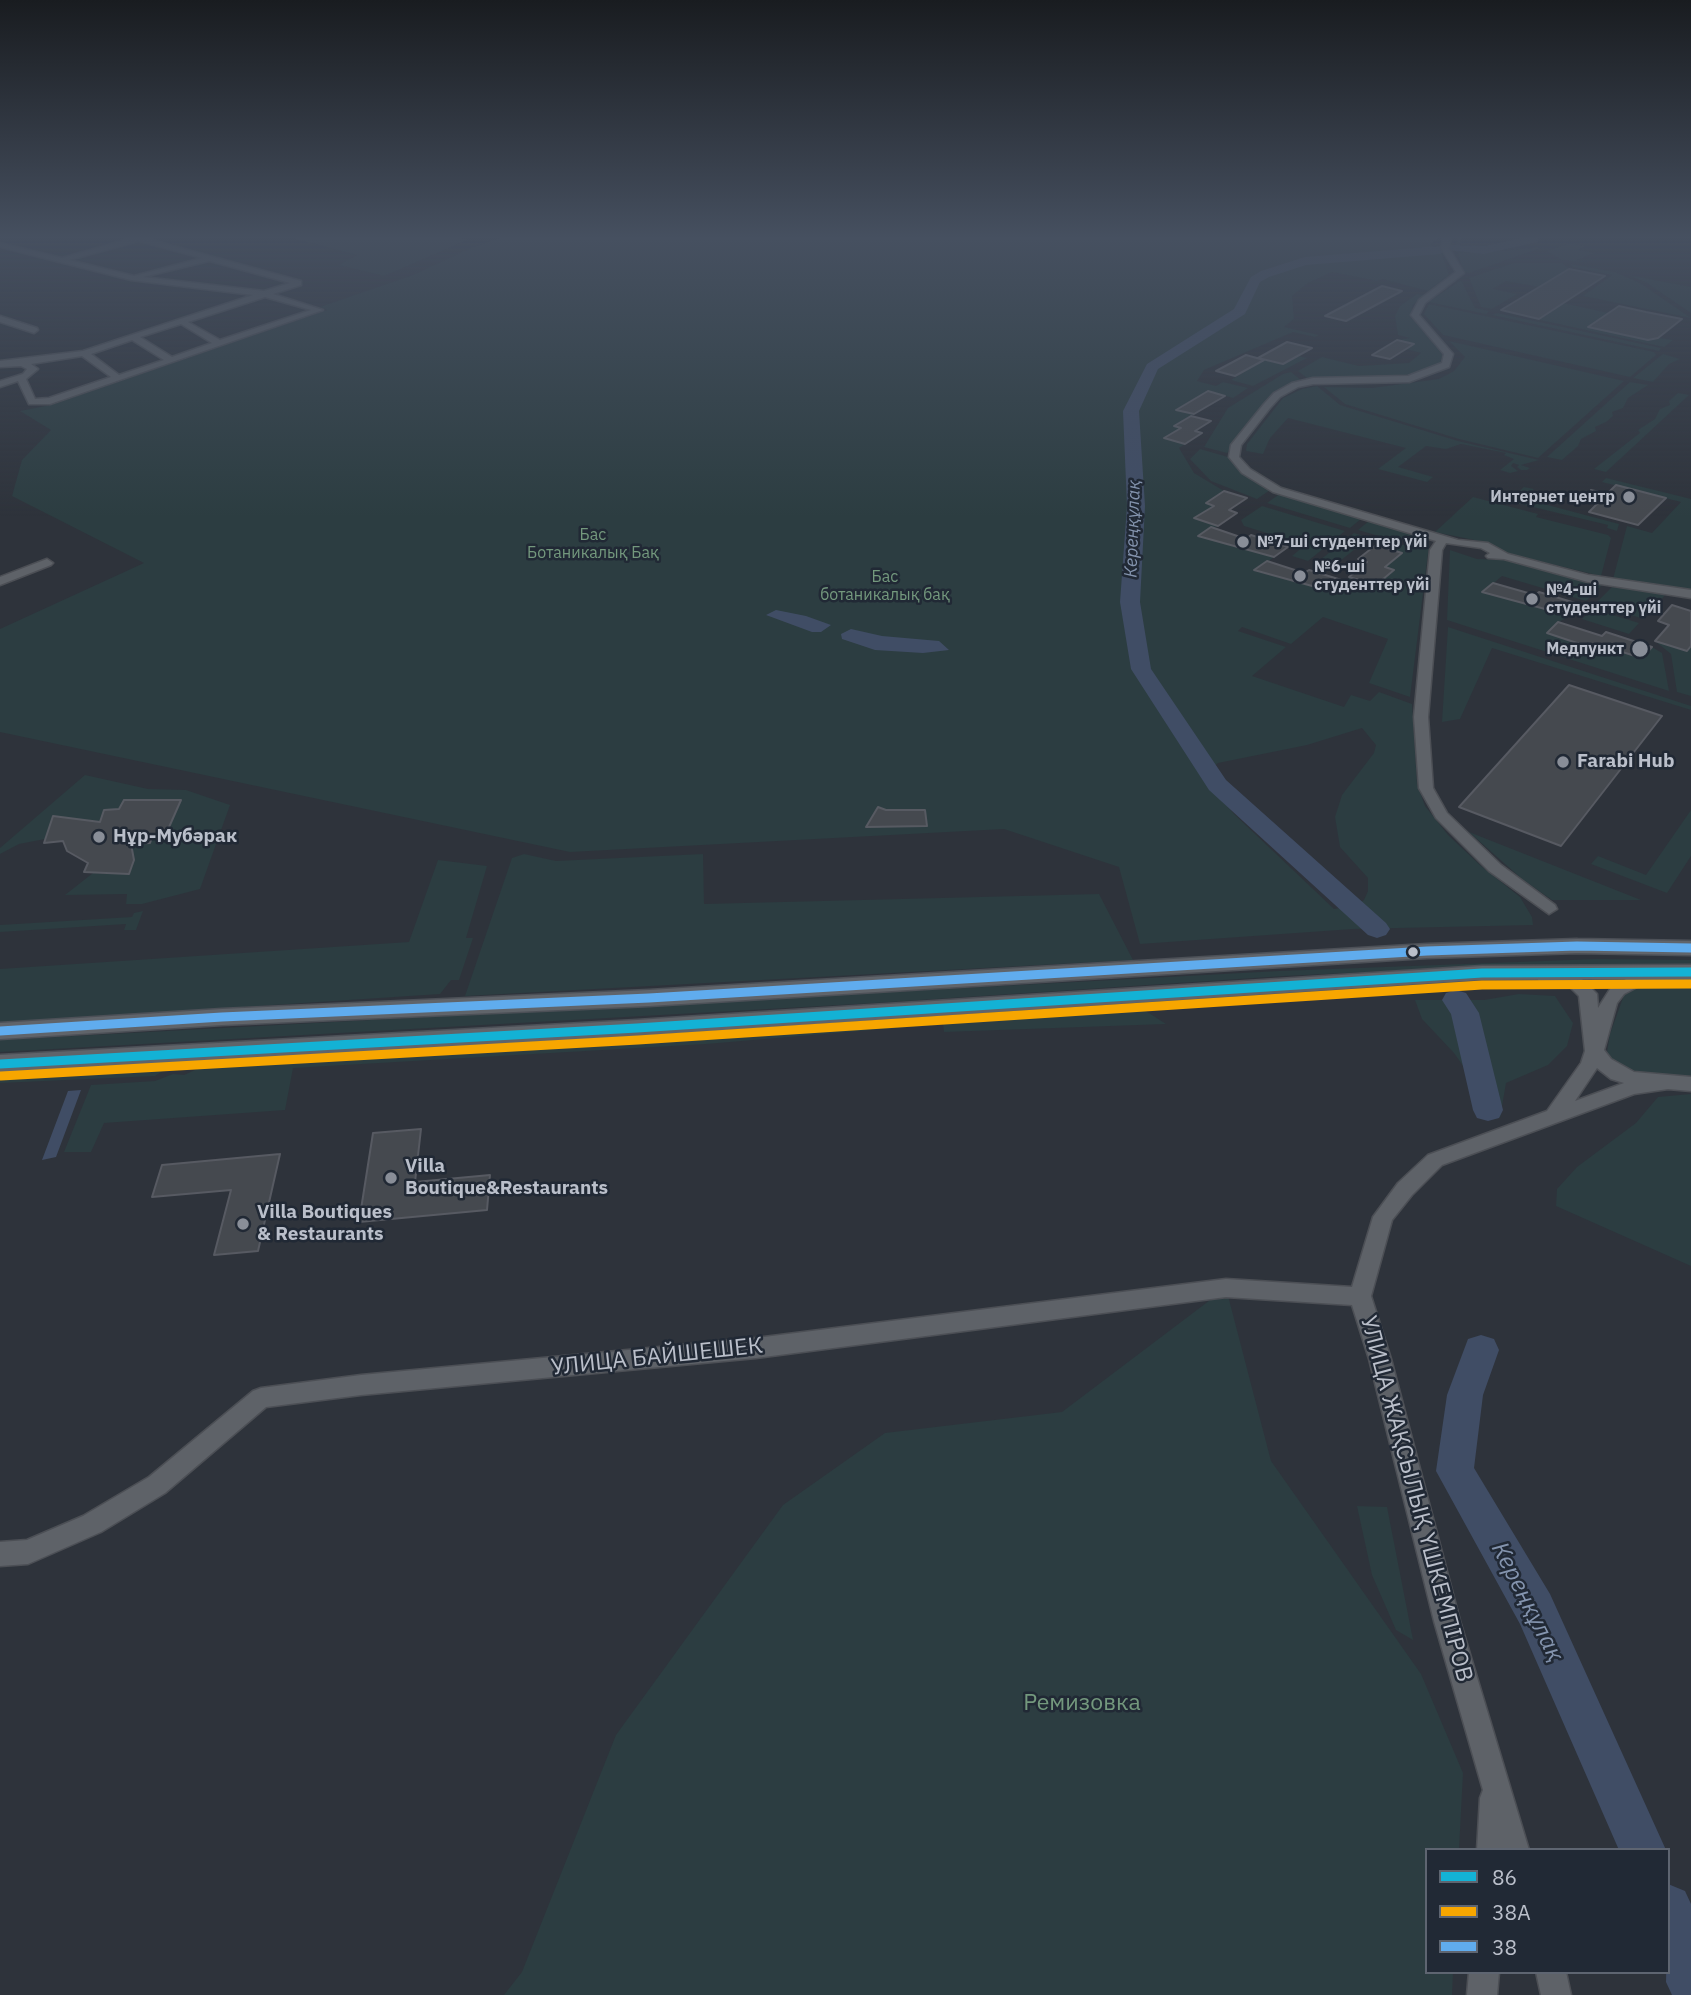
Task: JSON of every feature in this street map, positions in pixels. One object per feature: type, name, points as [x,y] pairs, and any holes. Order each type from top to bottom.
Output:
[{"type":"main road","points":[[0,1031],[649,998],[1427,951],[1577,946],[1691,948]]},
{"type":"main road","points":[[0,1064],[623,1029],[1482,974],[1691,974]]},
{"type":"street","points":[[0,364],[84,353],[153,330]]},
{"type":"street","points":[[197,330],[220,344]]},
{"type":"street","points":[[21,378],[32,402],[36,403],[118,379],[260,330]]},
{"type":"street","points":[[1428,330],[1449,355],[1446,365],[1409,379],[1313,381],[1295,385],[1277,395],[1234,450],[1240,466],[1277,490],[1450,541],[1474,554],[1504,556],[1588,578],[1691,594]]},
{"type":"street","points":[[132,336],[172,360]]},
{"type":"street","points":[[84,353],[118,379]]},
{"type":"street","points":[[0,384],[21,378],[33,369],[61,358]]},
{"type":"street","points":[[16,363],[33,369]]},
{"type":"street","points":[[1450,541],[1436,550],[1421,717],[1426,789],[1441,815],[1495,868],[1549,909]]},
{"type":"street","points":[[0,581],[47,563]]},
{"type":"street","points":[[1482,974],[1562,978],[1583,987],[1590,1001],[1592,1059]]},
{"type":"street","points":[[1553,1118],[1592,1059],[1609,1002],[1618,990],[1636,981],[1691,974]]},
{"type":"street","points":[[1592,1059],[1618,1074],[1664,1083],[1691,1084]]},
{"type":"street","name":"УЛИЦА ЖАҚСЫЛЫҚ ҮШКЕМПІРОВ","points":[[1514,1848],[1447,1621],[1380,1359],[1360,1296],[1383,1217],[1435,1160],[1632,1087],[1664,1083]]},
{"type":"street","name":"УЛИЦА БАЙШЕШЕК","points":[[0,1553],[28,1552],[92,1524],[157,1485],[261,1398],[375,1384],[756,1348],[1226,1288],[1360,1296]]},
{"type":"street","points":[[1491,1848],[1495,1784]]},
{"type":"street","points":[[1482,1995],[1484,1974]]},
{"type":"street","points":[[1551,1974],[1556,1995]]},
{"type":"green space","name":"Бас ботаникалық бақ","points":[[269,330],[1298,330],[1319,335],[1315,337],[1293,332],[1204,370],[1197,381],[1216,386],[1223,382],[1248,388],[1233,398],[1208,391],[1177,409],[1194,414],[1175,425],[1181,428],[1164,438],[1185,444],[1179,448],[1194,473],[1224,491],[1207,503],[1214,506],[1195,518],[1218,526],[1199,536],[1274,557],[1255,571],[1334,592],[1348,582],[1349,577],[1376,585],[1394,571],[1385,567],[1401,554],[1376,545],[1429,545],[1410,697],[1369,683],[1388,639],[1323,617],[1291,644],[1242,627],[1238,631],[1286,647],[1252,676],[1344,707],[1351,695],[1370,701],[1379,692],[1412,704],[1417,784],[1425,806],[1448,835],[1520,897],[1532,917],[1533,925],[1353,929],[1140,944],[1119,867],[1004,829],[570,852],[0,732],[0,629],[144,563],[12,496],[22,460],[51,430],[20,411],[51,405]],"holes":[[[1362,728],[1376,745],[1374,753],[1342,795],[1335,817],[1340,847],[1368,878],[1368,891],[1364,900],[1357,905],[1334,909],[1234,814],[1206,782],[1204,775],[1218,763],[1307,745]]]},
{"type":"green space","points":[[1397,330],[1422,330],[1443,355],[1439,366],[1410,376],[1308,379],[1298,371],[1322,357],[1359,366],[1409,363],[1421,353],[1406,349],[1413,344],[1397,340],[1410,338],[1398,335]]},
{"type":"green space","points":[[1439,330],[1551,330],[1654,352],[1656,355],[1630,377],[1443,335]]},
{"type":"green space","points":[[1562,330],[1577,330],[1661,348],[1659,351]]},
{"type":"green space","points":[[1587,330],[1603,330],[1648,340],[1653,337],[1673,340],[1664,347]]},
{"type":"green space","points":[[1449,341],[1624,381],[1538,458],[1459,439],[1345,404],[1324,387],[1372,388],[1439,379],[1454,371],[1465,357]]},
{"type":"green space","points":[[1663,354],[1680,359],[1669,364],[1653,382],[1633,378]]},
{"type":"green space","points":[[1298,356],[1307,358],[1253,386],[1231,380],[1264,360],[1283,364]]},
{"type":"green space","points":[[1291,372],[1302,381],[1275,391],[1227,453],[1204,447],[1228,408],[1283,374]]},
{"type":"green space","points":[[1630,382],[1648,385],[1628,398],[1623,408],[1612,412],[1613,416],[1595,427],[1596,431],[1581,439],[1578,446],[1562,460],[1547,457]]},
{"type":"green space","points":[[1317,386],[1340,405],[1458,441],[1539,460],[1521,465],[1530,468],[1527,470],[1521,470],[1517,467],[1519,465],[1513,463],[1511,466],[1518,471],[1510,473],[1500,470],[1514,459],[1504,455],[1506,453],[1461,444],[1446,449],[1426,446],[1398,467],[1433,477],[1427,482],[1378,469],[1406,448],[1288,418],[1270,438],[1263,454],[1246,451],[1247,444],[1283,398],[1302,389]]},
{"type":"green space","points":[[1678,393],[1689,395],[1606,472],[1594,469],[1640,433],[1638,430],[1655,419],[1660,409],[1670,405],[1669,401]]},
{"type":"green space","points":[[1200,449],[1228,457],[1240,472],[1270,490],[1257,499],[1211,481],[1190,459]]},
{"type":"green space","points":[[1606,478],[1691,499],[1691,590],[1613,579],[1627,526],[1652,533],[1681,502],[1602,482]]},
{"type":"green space","points":[[1524,487],[1534,489],[1525,499],[1619,524],[1617,531],[1607,528],[1608,525],[1508,501]]},
{"type":"green space","points":[[1281,493],[1362,518],[1350,528],[1267,503]]},
{"type":"green space","points":[[1473,497],[1538,514],[1536,517],[1608,535],[1611,538],[1601,576],[1514,555],[1479,541],[1435,532]]},
{"type":"green space","points":[[1262,506],[1345,531],[1308,561],[1292,556],[1305,545],[1244,526],[1241,520]]},
{"type":"green space","points":[[1370,520],[1424,538],[1389,539],[1358,530]]},
{"type":"green space","points":[[1354,533],[1377,540],[1365,541],[1330,569],[1315,564]]},
{"type":"green space","points":[[1450,550],[1477,559],[1505,560],[1603,584],[1586,601],[1502,576],[1483,592],[1571,616],[1558,622],[1547,633],[1641,658],[1652,647],[1662,653],[1669,691],[1447,620]]},
{"type":"green space","points":[[1612,587],[1666,594],[1644,619],[1595,604]]},
{"type":"green space","points":[[1592,609],[1639,623],[1629,634],[1582,619]]},
{"type":"green space","points":[[1448,627],[1691,706],[1691,710],[1492,648],[1460,719],[1442,722]]},
{"type":"green space","points":[[1655,641],[1686,651],[1691,646],[1691,696],[1677,692],[1671,654]]},
{"type":"green space","points":[[85,775],[148,789],[186,790],[230,805],[200,889],[142,904],[126,904],[127,894],[65,895],[93,873],[129,874],[134,860],[130,844],[150,843],[153,835],[166,834],[181,800],[124,800],[119,809],[104,810],[100,822],[53,816],[45,839],[19,844],[0,854],[0,848]]},
{"type":"green space","points":[[1691,810],[1691,856],[1667,893],[1591,864],[1598,856],[1646,875]]},
{"type":"green space","points":[[1469,832],[1641,900],[1552,900],[1522,879]]},
{"type":"green space","points":[[524,854],[556,861],[703,854],[704,904],[1099,894],[1133,960],[465,996],[512,858]]},
{"type":"green space","points":[[438,860],[487,866],[466,938],[473,938],[459,980],[451,980],[440,994],[0,1023],[0,969],[409,942]]},
{"type":"green space","points":[[143,911],[136,930],[124,930],[126,924],[0,932],[0,925],[132,917],[134,913]]},
{"type":"green space","points":[[1597,959],[1691,960],[1691,966],[1492,966],[1284,976],[875,1003],[0,1052],[0,1040],[1279,971]]},
{"type":"green space","points":[[1662,984],[1691,985],[1691,1084],[1634,1079],[1606,1058],[1610,1034],[1624,995],[1630,988]]},
{"type":"green space","points":[[1519,994],[1555,996],[1573,1023],[1567,1046],[1548,1065],[1506,1083],[1500,1118],[1454,1053],[1422,1019],[1415,1000],[1484,1000]]},
{"type":"green space","points":[[1138,1006],[1166,1024],[944,1032],[943,1024],[706,1044],[293,1068],[285,1110],[104,1123],[91,1152],[64,1152],[91,1085],[155,1081],[173,1074],[184,1075],[219,1059],[320,1051]]},
{"type":"green space","points":[[175,1063],[155,1076],[0,1083],[0,1072]]},
{"type":"green space","points":[[1691,1094],[1691,1266],[1556,1206],[1557,1189],[1577,1167],[1636,1123],[1658,1097]]},
{"type":"green space","name":"Ремизовка","points":[[1226,1288],[1271,1461],[1421,1674],[1463,1773],[1459,1848],[1425,1848],[1425,1974],[1453,1974],[1452,1995],[504,1995],[522,1972],[616,1735],[783,1505],[885,1433],[1062,1412]]},
{"type":"green space","points":[[1357,1506],[1387,1507],[1413,1640],[1396,1630],[1372,1575]]},
{"type":"water","points":[[776,610],[806,616],[831,625],[821,632],[812,632],[766,615]]},
{"type":"water","points":[[851,629],[882,636],[939,641],[949,650],[923,653],[875,650],[842,639],[841,634]]},
{"type":"water","points":[[81,1090],[56,1157],[42,1160],[68,1091]]},
{"type":"building","points":[[1602,330],[1668,330],[1658,338],[1648,340]]},
{"type":"building","points":[[1397,340],[1414,344],[1390,359],[1372,355]]},
{"type":"building","points":[[1287,342],[1312,348],[1283,364],[1258,358]]},
{"type":"building","points":[[1246,355],[1264,360],[1235,376],[1216,371]]},
{"type":"building","points":[[1208,391],[1225,396],[1194,414],[1176,410]]},
{"type":"building","points":[[1191,416],[1211,421],[1195,431],[1202,433],[1185,444],[1164,438],[1181,428],[1174,426]]},
{"type":"building","points":[[1616,485],[1666,498],[1638,525],[1589,512],[1597,504],[1591,490],[1607,494]]},
{"type":"building","points":[[1224,491],[1247,498],[1229,510],[1237,513],[1218,526],[1194,518],[1214,506],[1206,503]]},
{"type":"building","name":"№7-ші студенттер үйі","points":[[1211,527],[1246,539],[1251,535],[1288,547],[1274,557],[1198,536]]},
{"type":"building","points":[[1376,545],[1402,553],[1385,567],[1394,570],[1376,585],[1349,577],[1367,562],[1358,559]]},
{"type":"building","name":"№6-ші студенттер үйі","points":[[1267,561],[1304,573],[1309,570],[1348,582],[1334,592],[1254,570]]},
{"type":"building","name":"№4-ші студенттер үйі","points":[[1493,583],[1535,595],[1539,592],[1582,605],[1571,616],[1482,592]]},
{"type":"building","points":[[1672,605],[1691,611],[1691,646],[1687,651],[1655,641],[1669,625],[1658,621]]},
{"type":"building","points":[[1558,622],[1602,636],[1606,632],[1652,647],[1642,658],[1596,644],[1592,648],[1547,633]]},
{"type":"building","name":"Farabi Hub","points":[[1569,685],[1662,716],[1561,846],[1459,807]]},
{"type":"building","name":"Нұр-Мубәрак","points":[[124,800],[181,800],[166,834],[153,835],[150,843],[131,844],[134,860],[129,874],[84,872],[88,863],[67,851],[63,841],[44,843],[53,816],[100,822],[104,810],[119,809]]},
{"type":"building","points":[[878,807],[886,810],[925,810],[927,826],[866,827]]},
{"type":"building","name":"Villa Boutique&Restaurants","points":[[421,1129],[415,1182],[490,1175],[487,1210],[359,1222],[373,1133]]},
{"type":"building","name":"Villa Boutiques & Restaurants","points":[[280,1154],[258,1251],[214,1255],[231,1190],[152,1197],[162,1165]]},
{"type":"waterway","name":"Кереңқұлақ","points":[[1210,330],[1152,367],[1131,411],[1136,506],[1130,602],[1141,669],[1217,785],[1377,929]]},
{"type":"waterway","name":"Кереңқұлақ","points":[[1456,1000],[1465,1013],[1488,1110]]},
{"type":"waterway","name":"Кереңқұлақ","points":[[1481,1350],[1465,1395],[1455,1471],[1535,1609],[1642,1848]]},
{"type":"waterway","name":"Кереңқұлақ","points":[[1670,1912],[1684,1942],[1691,1982]]},
{"type":"transit line","name":"38","points":[[0,1031],[222,1017],[649,998],[1427,951],[1577,946],[1691,948]]},
{"type":"transit line","name":"86","points":[[0,1064],[637,1028],[1482,973],[1691,972]]},
{"type":"transit line","name":"38А","points":[[1,1076],[638,1040],[1482,985],[1691,984]]},
{"type":"place","name":"Интернет центр","points":[[1629,497]]},
{"type":"place","name":"№7-ші студенттер үйі","points":[[1243,542]]},
{"type":"place","name":"№6-ші студенттер үйі","points":[[1300,576]]},
{"type":"place","name":"№4-ші студенттер үйі","points":[[1532,599]]},
{"type":"place","name":"Медпункт","points":[[1640,649]]},
{"type":"place","name":"Farabi Hub","points":[[1563,762]]},
{"type":"place","name":"Нұр-Мубәрак","points":[[99,837]]},
{"type":"place","name":"Villa Boutique&Restaurants","points":[[391,1178]]},
{"type":"place","name":"Villa Boutiques & Restaurants","points":[[243,1224]]},
{"type":"park label","name":"Бас Ботаникалық Бақ","points":[[593,544]]}]
